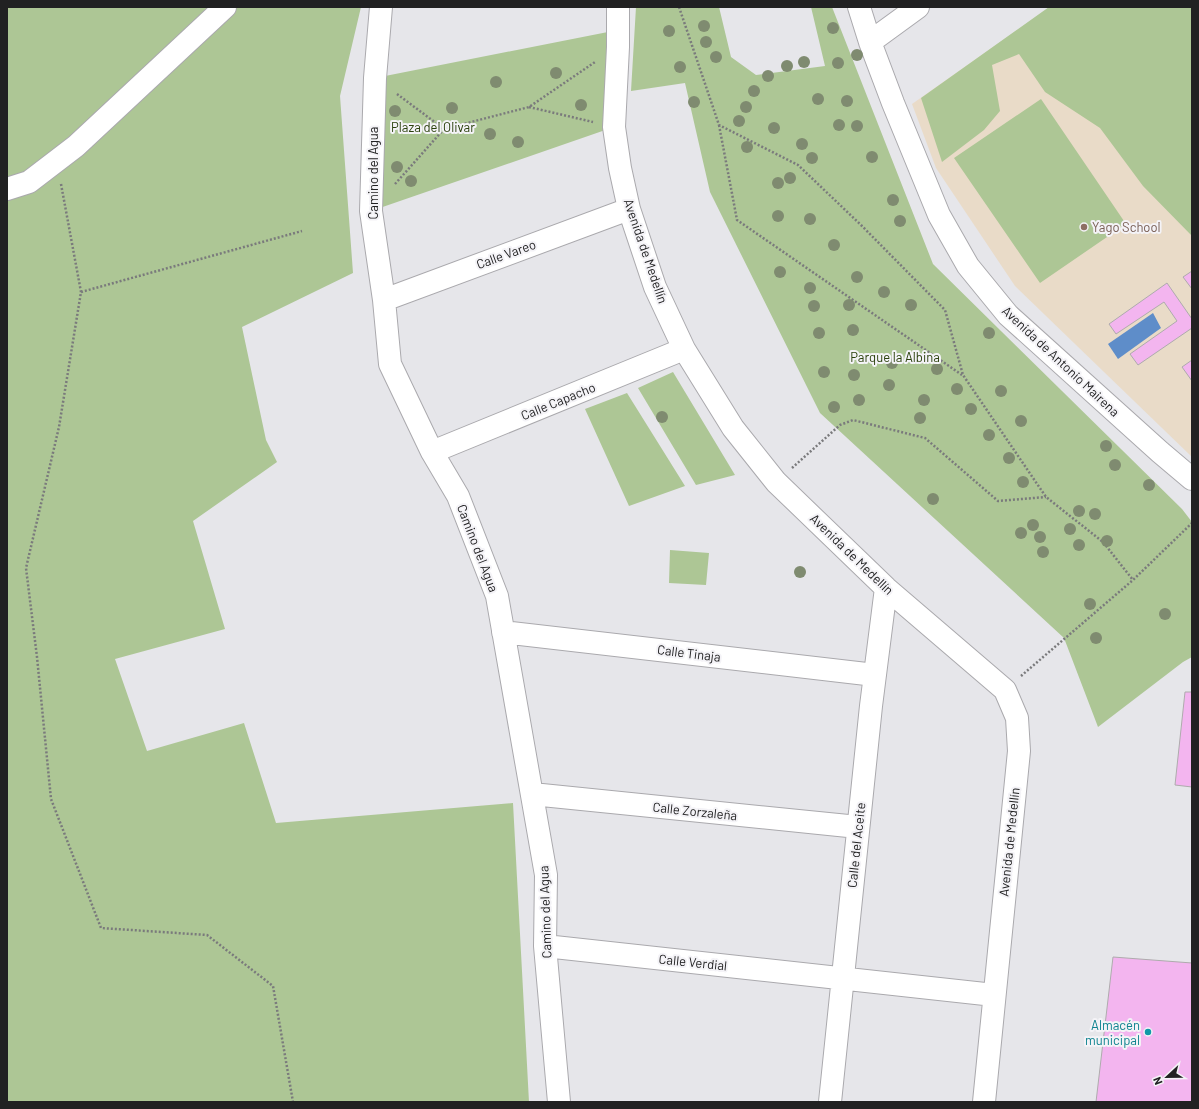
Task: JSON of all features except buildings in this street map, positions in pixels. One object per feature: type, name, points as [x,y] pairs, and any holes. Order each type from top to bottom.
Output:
[{"type":"street","points":[[7,189],[29,182],[76,146],[225,7]]},
{"type":"street","name":"Camino del Agua","points":[[381,7],[375,78],[371,211],[384,300],[390,364],[432,452],[458,496],[497,596],[546,875],[545,946],[559,1102]]},
{"type":"street","name":"Avenida de Medellín","points":[[618,7],[618,47],[614,127],[620,168],[629,209],[655,287],[684,350],[734,428],[776,482],[886,588],[1005,690],[1017,718],[1019,752],[984,1102]]},
{"type":"street","name":"Avenida de Antonio Mairena","points":[[859,7],[893,104],[938,215],[968,266],[1008,315],[1192,479]]},
{"type":"street","points":[[870,42],[918,7]]},
{"type":"street","name":"Calle Vareo","points":[[384,300],[629,209]]},
{"type":"street","name":"Calle Capacho","points":[[432,452],[684,350]]},
{"type":"street","name":"Calle del Aceite","points":[[830,1102],[858,827],[886,588]]},
{"type":"street","name":"Calle Tinaja","points":[[503,632],[875,675]]},
{"type":"street","name":"Calle Zorzaleña","points":[[532,794],[858,827]]},
{"type":"street","name":"Calle Verdial","points":[[545,946],[994,995]]},
{"type":"path","points":[[679,7],[719,125],[737,220],[963,375]]},
{"type":"path","points":[[371,211],[444,129],[529,107],[618,47]]},
{"type":"path","points":[[375,78],[444,129]]},
{"type":"path","points":[[529,107],[614,127]]},
{"type":"path","points":[[719,125],[798,165],[861,224],[945,310],[963,375],[1046,496],[1103,542],[1133,580]]},
{"type":"path","points":[[57,161],[81,292],[59,427],[26,568],[38,657],[51,799],[101,928],[207,935],[273,986],[293,1102]]},
{"type":"path","points":[[81,292],[302,231]]},
{"type":"path","points":[[776,482],[840,425],[853,420],[925,438],[998,501],[1046,496]]},
{"type":"path","points":[[1005,690],[1133,580],[1192,523]]},
{"type":"shaded area","name":"Yago School","points":[[1050,7],[1192,7],[1192,457],[1015,286],[936,168],[912,104]]},
{"type":"green space","points":[[7,7],[361,7],[340,96],[353,273],[242,327],[266,440],[277,462],[193,521],[225,629],[115,659],[147,751],[244,723],[276,823],[513,803],[529,1102],[7,1102]]},
{"type":"green space","name":"Parque la Albina","points":[[636,7],[719,7],[731,57],[756,75],[825,66],[811,7],[832,7],[933,264],[1182,509],[1192,522],[1192,657],[1183,662],[1098,727],[1064,638],[820,413],[710,192],[685,83],[631,91]]},
{"type":"green space","points":[[1049,7],[1192,7],[1192,236],[1143,186],[1100,128],[1045,92],[1019,54],[992,65],[1000,111],[984,130],[942,162],[921,98]]},
{"type":"green space","name":"Plaza del Olivar","points":[[618,30],[614,127],[371,211],[375,78]]},
{"type":"green space","points":[[1041,99],[1126,224],[1040,283],[954,158]]},
{"type":"green space","points":[[673,372],[735,475],[696,485],[638,388]]},
{"type":"green space","points":[[627,393],[685,486],[629,506],[585,409]]},
{"type":"green space","points":[[670,550],[709,553],[706,585],[669,583]]},
{"type":"water","points":[[1153,313],[1161,328],[1118,359],[1108,344]]},
{"type":"place","name":"Yago School","points":[[1084,227]]},
{"type":"place","name":"Almacén municipal","points":[[1148,1032]]}]
